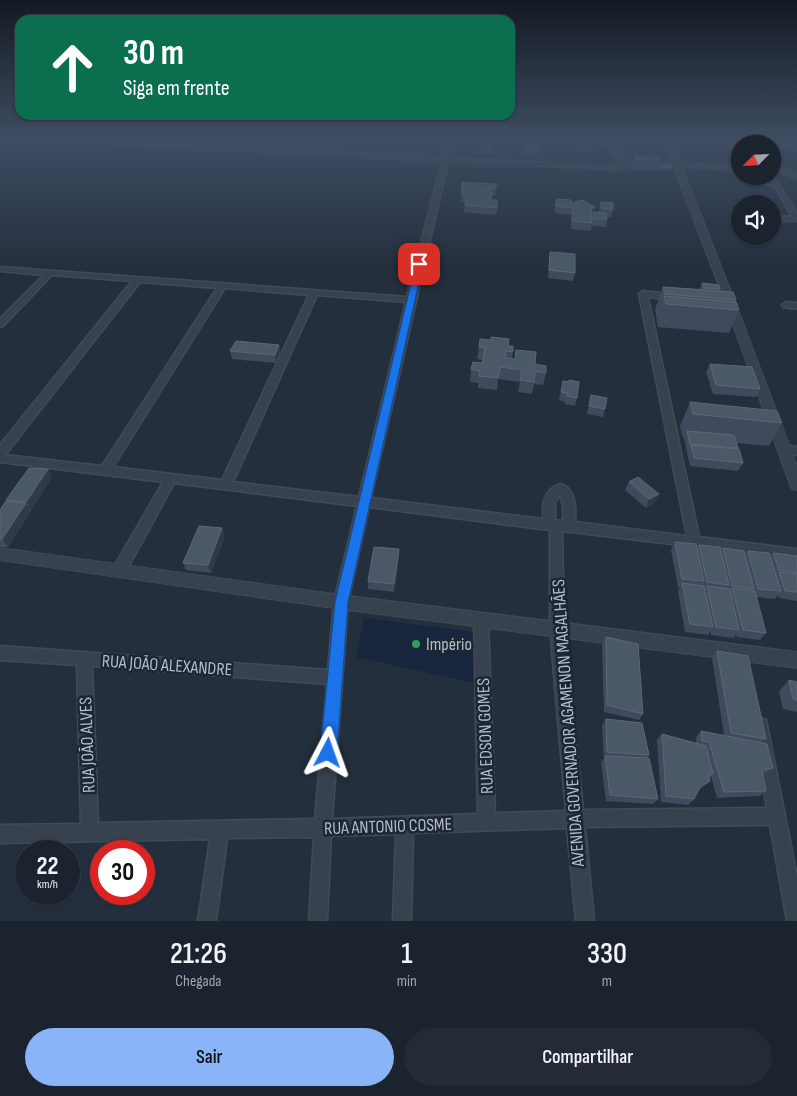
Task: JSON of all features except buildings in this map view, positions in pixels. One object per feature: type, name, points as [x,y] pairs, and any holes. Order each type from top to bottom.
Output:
[{"type":"street","points":[[318,921],[323,828],[341,602],[439,182]]},
{"type":"street","points":[[684,182],[725,301],[797,485]]},
{"type":"street","points":[[773,185],[778,187],[797,219]]},
{"type":"street","points":[[781,218],[797,219]]},
{"type":"street","points":[[0,269],[411,300]]},
{"type":"street","points":[[0,324],[50,273]]},
{"type":"street","points":[[0,453],[137,280]]},
{"type":"street","points":[[105,470],[222,287]]},
{"type":"street","points":[[226,485],[314,293]]},
{"type":"street","points":[[682,298],[643,294],[694,541]]},
{"type":"street","points":[[786,305],[797,306]]},
{"type":"street","points":[[784,449],[797,451]]},
{"type":"street","points":[[0,458],[797,554]]},
{"type":"street","points":[[119,571],[171,478]]},
{"type":"street","name":"AVENIDA GOVERNADOR AGAMENON MAGALHÃES","points":[[558,525],[557,629],[585,921]]},
{"type":"street","points":[[0,554],[341,602],[797,660]]},
{"type":"street","name":"RUA EDSON GOMES","points":[[481,620],[488,823]]},
{"type":"street","name":"RUA JOÃO ALEXANDRE","points":[[0,653],[334,677]]},
{"type":"street","points":[[748,653],[751,672]]},
{"type":"street","name":"RUA JOÃO ALVES","points":[[84,659],[90,831]]},
{"type":"street","points":[[758,711],[796,921]]},
{"type":"street","name":"RUA ANTONIO COSME","points":[[0,834],[405,826],[574,819],[776,816]]},
{"type":"street","points":[[402,921],[405,826]]},
{"type":"street","points":[[207,921],[220,829]]},
{"type":"water","name":"Império","points":[[364,618],[474,632],[474,683],[356,657]]},
{"type":"place","name":"Império","points":[[416,644]]},
{"type":"route","points":[[328,753],[341,602],[419,264]]}]
